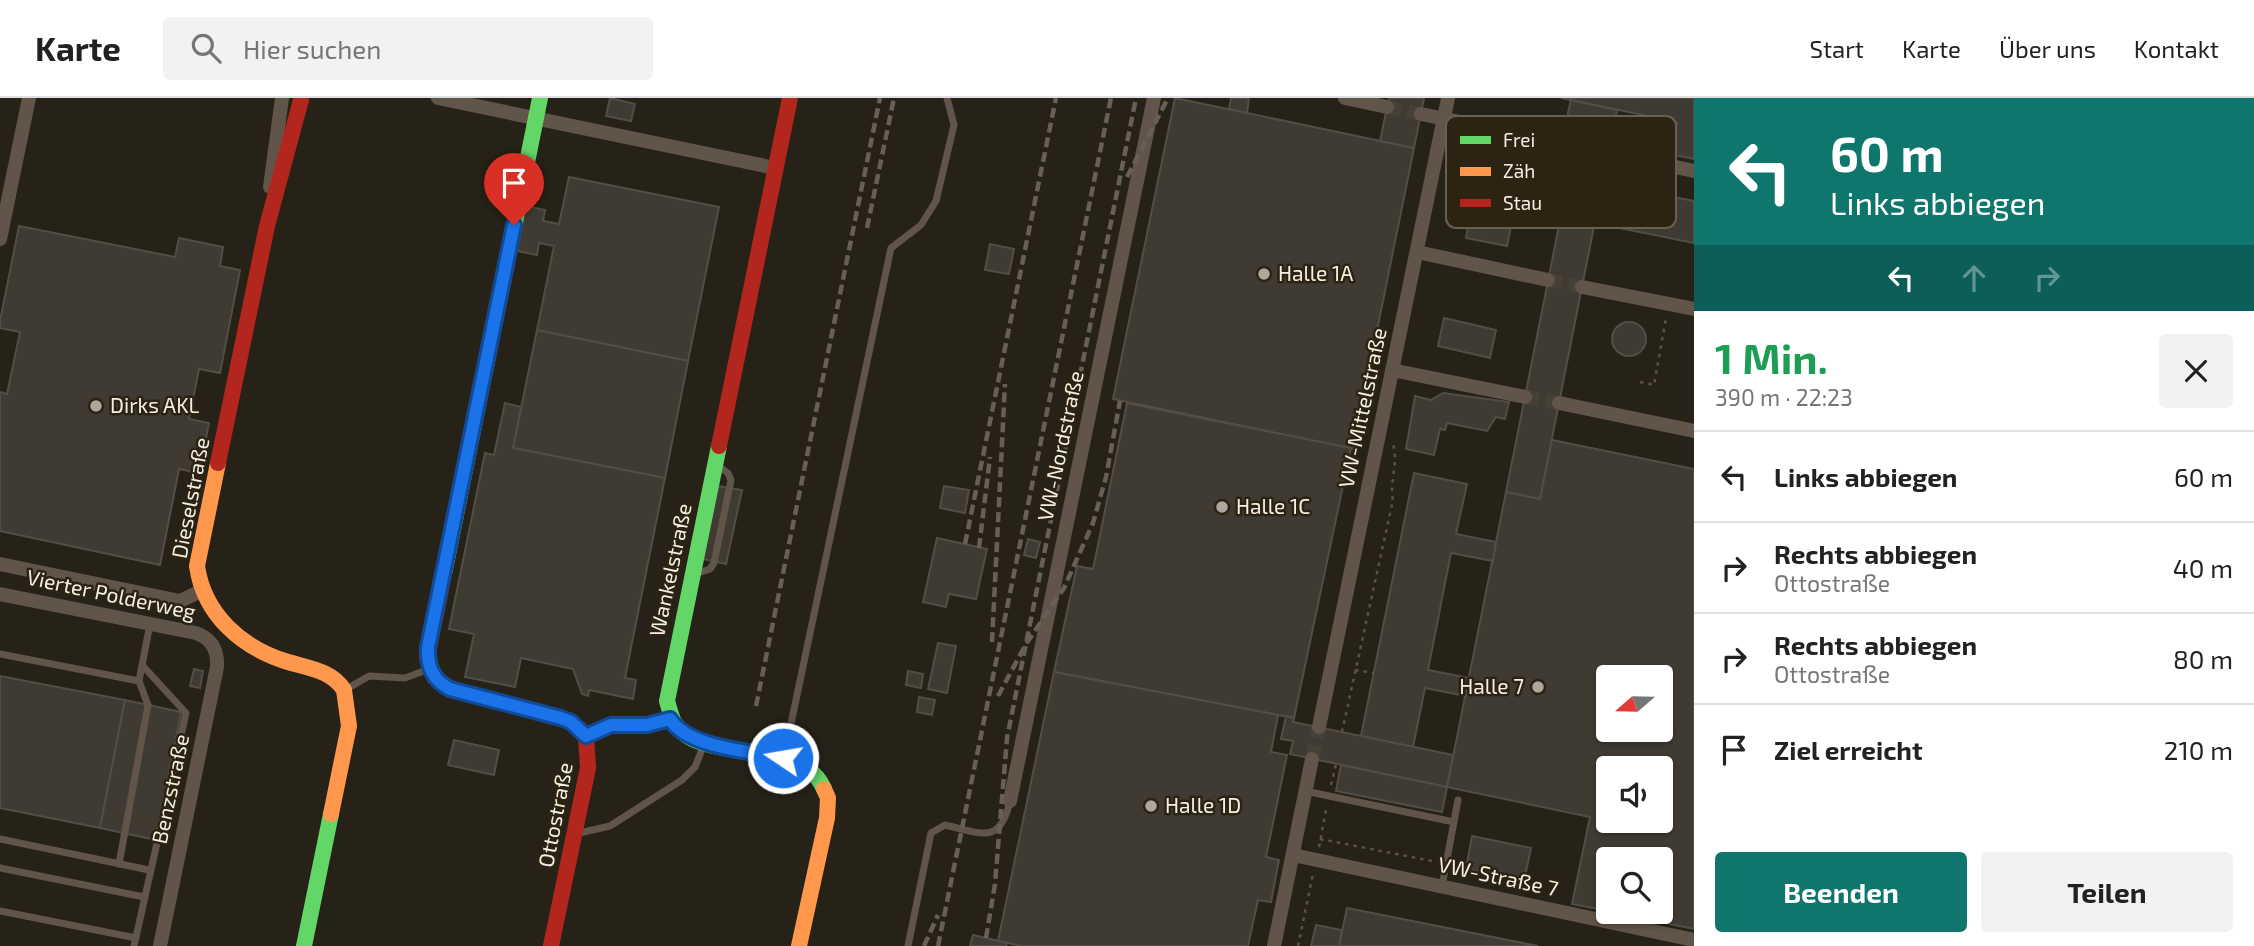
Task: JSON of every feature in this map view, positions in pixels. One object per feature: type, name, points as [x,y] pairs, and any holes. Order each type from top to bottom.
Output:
[{"type":"street","points":[[0,239],[29,98]]},
{"type":"street","name":"Dieselstraße","points":[[267,226],[282,98]]},
{"type":"street","points":[[438,98],[775,168]]},
{"type":"street","points":[[430,668],[428,647],[540,98]]},
{"type":"street","name":"Wankelstraße","points":[[670,719],[668,692],[790,98]]},
{"type":"street","name":"VW-Nordstraße","points":[[1010,802],[1154,98]]},
{"type":"street","points":[[1345,98],[1387,107]]},
{"type":"street","name":"VW-Mittelstraße","points":[[1318,727],[1448,98]]},
{"type":"street","name":"Dieselstraße","points":[[201,592],[197,566],[267,226],[300,99]]},
{"type":"street","points":[[1421,114],[1444,119]]},
{"type":"street","points":[[1676,167],[1694,171]]},
{"type":"street","points":[[1417,252],[1548,280]]},
{"type":"street","points":[[1582,287],[1694,309]]},
{"type":"street","points":[[1392,370],[1525,397]]},
{"type":"street","points":[[1559,403],[1694,431]]},
{"type":"street","points":[[0,564],[180,601],[201,592],[225,626],[243,641],[277,659],[327,675],[345,691],[350,712],[349,726],[304,946]]},
{"type":"street","name":"Vierter Polderweg","points":[[0,594],[196,633],[211,642]]},
{"type":"street","name":"Benzstraße","points":[[160,946],[217,667],[217,653],[211,642]]},
{"type":"street","name":"Ottostraße","points":[[430,668],[441,684],[450,689],[561,718],[571,722],[586,736],[588,768],[551,946]]},
{"type":"street","points":[[670,719],[680,732],[705,742],[783,758],[812,771],[825,788],[828,799],[799,946]]},
{"type":"street","points":[[1274,946],[1312,759]]},
{"type":"street","name":"VW-Straße 7","points":[[1293,855],[1694,940]]},
{"type":"lane","points":[[783,758],[891,248],[921,225],[936,201],[954,125],[947,98]]},
{"type":"lane","points":[[119,864],[148,705],[139,681],[150,624]]},
{"type":"lane","points":[[0,654],[139,681]]},
{"type":"lane","points":[[0,911],[135,942],[149,870],[160,841],[186,713],[142,664]]},
{"type":"lane","points":[[345,691],[369,676],[405,678],[430,668]]},
{"type":"lane","points":[[586,736],[611,725],[647,725],[670,719]]},
{"type":"lane","points":[[575,834],[610,826],[682,780],[695,767],[705,742]]},
{"type":"lane","points":[[1306,792],[1454,822]]},
{"type":"lane","points":[[1442,887],[1458,800]]},
{"type":"lane","points":[[908,946],[931,833],[945,825],[983,834],[993,833],[1002,826],[1010,802]]},
{"type":"lane","points":[[0,838],[149,870]]},
{"type":"lane","points":[[0,868],[144,897]]},
{"type":"path","points":[[1640,382],[1654,385],[1669,304]]},
{"type":"path","points":[[1342,732],[1393,500],[1390,487],[1397,453],[1390,436]]},
{"type":"path","points":[[1355,670],[1374,673]]},
{"type":"path","points":[[1320,839],[1446,864]]},
{"type":"building","points":[[610,98],[635,104],[631,121],[606,116]]},
{"type":"building","name":"Halle 1A","points":[[1175,98],[1414,148],[1353,449],[1113,399]]},
{"type":"building","points":[[1231,98],[1249,98],[1247,113],[1229,109]]},
{"type":"building","points":[[1389,98],[1424,98],[1414,148],[1380,141]]},
{"type":"building","points":[[1561,98],[1694,98],[1694,159],[1676,155],[1676,116],[1648,116]]},
{"type":"building","points":[[1571,100],[1617,110],[1616,116],[1567,116]]},
{"type":"building","points":[[569,177],[719,207],[688,361],[537,330],[554,246],[539,243],[537,255],[517,251],[526,206],[545,210],[543,221],[559,224]]},
{"type":"building","points":[[1676,197],[1694,201],[1694,243],[1619,228],[1676,228]]},
{"type":"building","name":"Dirks AKL","points":[[19,226],[175,257],[179,238],[223,247],[220,266],[240,270],[220,373],[199,369],[189,419],[209,423],[199,473],[179,469],[160,565],[0,531],[0,392],[7,394],[20,332],[0,328],[0,321]]},
{"type":"building","points":[[1468,228],[1511,228],[1507,246],[1466,238]]},
{"type":"building","points":[[1559,228],[1594,228],[1540,499],[1506,492]]},
{"type":"building","points":[[990,244],[1014,249],[1009,274],[985,270]]},
{"type":"building","points":[[1444,318],[1496,330],[1490,358],[1438,346]]},
{"type":"building","points":[[1629,322],[1641,327],[1646,339],[1641,351],[1629,356],[1617,351],[1612,339],[1617,327]]},
{"type":"building","points":[[537,330],[688,361],[665,478],[513,448]]},
{"type":"building","points":[[1443,393],[1509,402],[1505,419],[1496,417],[1487,431],[1447,423],[1445,430],[1440,429],[1434,455],[1406,449],[1415,396],[1431,400]]},
{"type":"building","points":[[505,403],[521,407],[513,448],[665,478],[625,678],[636,680],[633,699],[589,690],[588,696],[582,694],[573,669],[521,658],[515,687],[465,677],[474,634],[449,629],[485,453],[494,455]]},
{"type":"building","name":"Halle 1C","points":[[1127,403],[1351,448],[1294,718],[1054,672],[1077,566],[1093,569]]},
{"type":"building","name":"Halle 7","points":[[1552,440],[1694,469],[1694,929],[1670,924],[1673,924],[1673,847],[1596,847],[1596,909],[1572,904],[1590,817],[1447,787],[1506,492],[1540,499]]},
{"type":"building","points":[[1414,473],[1467,484],[1456,534],[1496,542],[1493,561],[1451,553],[1428,670],[1469,678],[1466,696],[1425,688],[1413,747],[1361,736]]},
{"type":"building","points":[[718,486],[742,490],[726,564],[703,559]]},
{"type":"building","points":[[944,486],[969,490],[965,513],[940,508]]},
{"type":"building","points":[[937,538],[987,549],[976,599],[949,594],[946,607],[923,602]]},
{"type":"building","points":[[1028,539],[1040,542],[1036,558],[1024,555]]},
{"type":"building","points":[[938,643],[956,646],[947,693],[928,689]]},
{"type":"building","points":[[194,669],[203,671],[200,688],[190,686]]},
{"type":"building","points":[[908,671],[923,674],[921,688],[906,685]]},
{"type":"building","name":"Halle 1D","points":[[1054,672],[1278,715],[1271,752],[1287,755],[1266,857],[1279,860],[1271,902],[1258,900],[1248,946],[1021,946],[998,941]]},
{"type":"building","points":[[0,676],[125,700],[100,828],[0,808]]},
{"type":"building","points":[[919,697],[935,700],[932,715],[917,712]]},
{"type":"building","points":[[125,700],[181,712],[156,840],[100,828]]},
{"type":"building","points":[[1286,716],[1294,718],[1293,722],[1453,755],[1447,787],[1290,754],[1293,741],[1281,739]]},
{"type":"building","points":[[454,740],[499,750],[494,775],[448,765]]},
{"type":"building","points":[[1341,765],[1447,787],[1442,812],[1336,791]]},
{"type":"building","points":[[1472,836],[1531,848],[1524,881],[1466,869]]},
{"type":"building","points":[[1347,908],[1538,946],[1339,946]]},
{"type":"building","points":[[1316,925],[1342,930],[1339,946],[1311,946]]},
{"type":"building","points":[[973,935],[1007,943],[1006,946],[970,946]]},
{"type":"tunnel","points":[[1387,107],[1421,114]]},
{"type":"tunnel","points":[[1548,280],[1582,287]]},
{"type":"tunnel","points":[[1525,397],[1559,403]]},
{"type":"tunnel","points":[[1312,759],[1319,727]]},
{"type":"railway","points":[[756,706],[880,98]]},
{"type":"railway","points":[[867,228],[894,98]]},
{"type":"railway","points":[[965,544],[1056,98]]},
{"type":"railway","points":[[938,946],[1111,98]]},
{"type":"railway","points":[[986,938],[995,884],[1007,738],[1136,98]]},
{"type":"railway","points":[[1127,177],[1168,98]]},
{"type":"railway","points":[[992,642],[1005,384]]},
{"type":"railway","points":[[998,696],[1026,644],[1064,588],[1093,523],[1106,477],[1120,401]]},
{"type":"railway","points":[[979,548],[990,457]]},
{"type":"railway","points":[[924,946],[938,915]]},
{"type":"traffic: fast","points":[[444,574],[540,98]]},
{"type":"traffic: fast","points":[[719,446],[667,701],[670,712],[674,722],[687,736],[705,744],[794,761],[812,772],[824,789]]},
{"type":"traffic: fast","points":[[304,946],[331,814]]},
{"type":"traffic: slow","points":[[218,463],[197,566],[201,584],[217,614],[241,638],[271,656],[327,674],[344,690],[349,726],[331,814]]},
{"type":"traffic: slow","points":[[799,946],[827,818],[828,798],[824,789]]},
{"type":"traffic: jam","points":[[719,446],[790,98]]},
{"type":"traffic: jam","points":[[218,463],[267,226],[301,100]]},
{"type":"traffic: jam","points":[[444,574],[427,658],[434,677],[450,689],[561,718],[571,722],[586,736],[588,768],[551,946]]},
{"type":"place","name":"Halle 1A","points":[[1264,274]]},
{"type":"place","name":"Dirks AKL","points":[[96,406]]},
{"type":"place","name":"Halle 1C","points":[[1222,507]]},
{"type":"place","name":"Halle 7","points":[[1538,687]]},
{"type":"place","name":"Halle 1D","points":[[1151,806]]},
{"type":"route","points":[[514,225],[428,647],[427,658],[434,677],[450,689],[561,718],[580,728],[586,736],[611,725],[647,725],[670,719],[680,732],[695,740],[783,758]]}]
